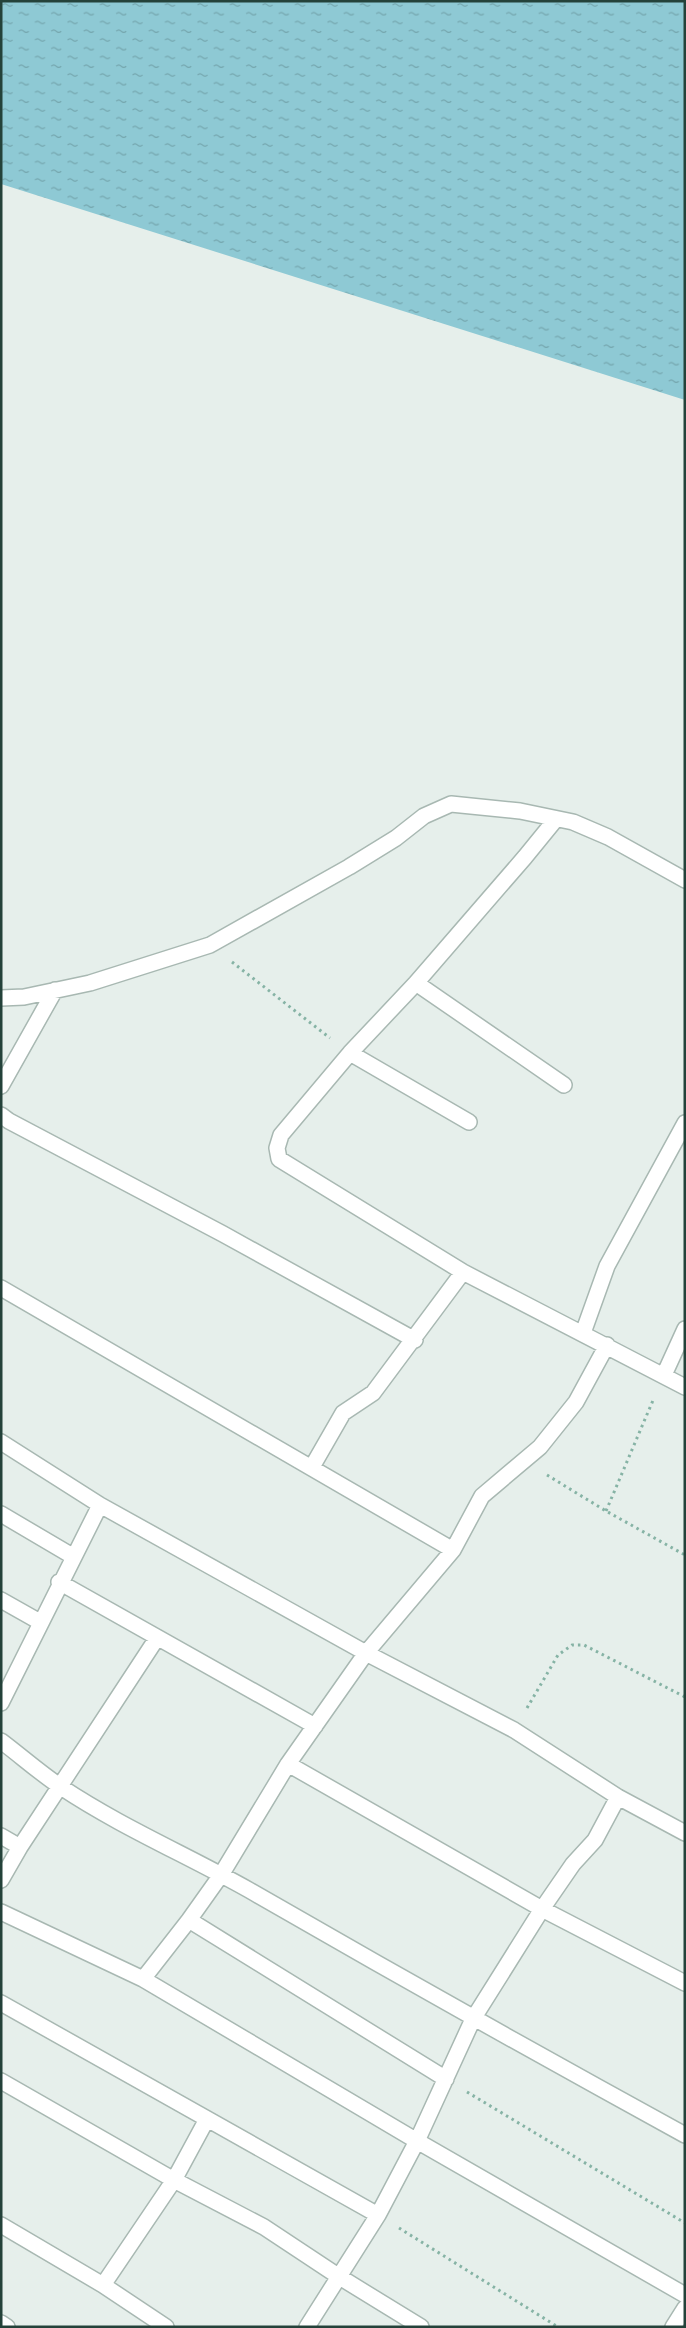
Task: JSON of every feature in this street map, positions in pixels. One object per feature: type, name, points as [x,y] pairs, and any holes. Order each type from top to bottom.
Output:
[{"type":"street","points":[[1,998],[24,997],[90,983],[210,945],[349,867],[396,838],[424,816],[450,804],[520,811],[573,822],[608,837],[685,880]]},
{"type":"street","points":[[556,819],[416,983],[350,1053],[282,1135],[277,1148],[279,1158],[463,1272],[685,1387]]},
{"type":"street","points":[[416,983],[564,1086]]},
{"type":"street","points":[[1,1086],[55,990]]},
{"type":"street","points":[[350,1053],[469,1122]]},
{"type":"street","points":[[1,1115],[415,1340]]},
{"type":"street","points":[[582,1333],[607,1266],[685,1123]]},
{"type":"street","points":[[312,1467],[343,1413],[373,1393],[415,1340],[463,1272]]},
{"type":"street","points":[[1,1288],[453,1550]]},
{"type":"street","points":[[664,1375],[685,1329]]},
{"type":"street","points":[[143,1979],[189,1920],[221,1874],[288,1764],[366,1653],[453,1550],[482,1496],[540,1447],[576,1402],[607,1345]]},
{"type":"street","points":[[1,1442],[100,1505],[366,1653],[514,1730],[618,1797],[685,1834]]},
{"type":"street","points":[[1,1703],[100,1505]]},
{"type":"street","points":[[1,1514],[74,1557]]},
{"type":"street","points":[[60,1582],[315,1726]]},
{"type":"street","points":[[1,1600],[40,1622]]},
{"type":"street","points":[[1,1880],[20,1847],[157,1638]]},
{"type":"street","points":[[1,1741],[60,1786],[145,1836],[221,1874],[474,2019],[685,2135]]},
{"type":"street","points":[[288,1764],[542,1909],[685,1984]]},
{"type":"street","points":[[307,2327],[378,2215],[417,2141],[474,2019],[542,1909],[573,1864],[595,1840],[618,1797]]},
{"type":"street","points":[[1,1836],[20,1847]]},
{"type":"street","points":[[1,1912],[143,1979],[417,2141],[685,2295]]},
{"type":"street","points":[[189,1920],[446,2079]]},
{"type":"street","points":[[1,2003],[378,2215]]},
{"type":"street","points":[[1,2081],[174,2180],[264,2227],[338,2276],[421,2327]]},
{"type":"street","points":[[103,2285],[174,2180],[207,2119]]},
{"type":"street","points":[[1,2225],[103,2285],[166,2327]]},
{"type":"street","points":[[673,2327],[685,2308]]},
{"type":"street","points":[[1,2324],[7,2327]]},
{"type":"path","points":[[210,945],[350,1053]]},
{"type":"path","points":[[606,1511],[664,1375]]},
{"type":"path","points":[[525,1461],[606,1511],[685,1555]]},
{"type":"path","points":[[514,1730],[558,1655],[572,1645],[584,1645],[685,1696]]},
{"type":"path","points":[[446,2079],[685,2223]]},
{"type":"path","points":[[378,2215],[558,2327]]},
{"type":"water","points":[[1,1],[685,1],[685,400],[1,184]]}]
